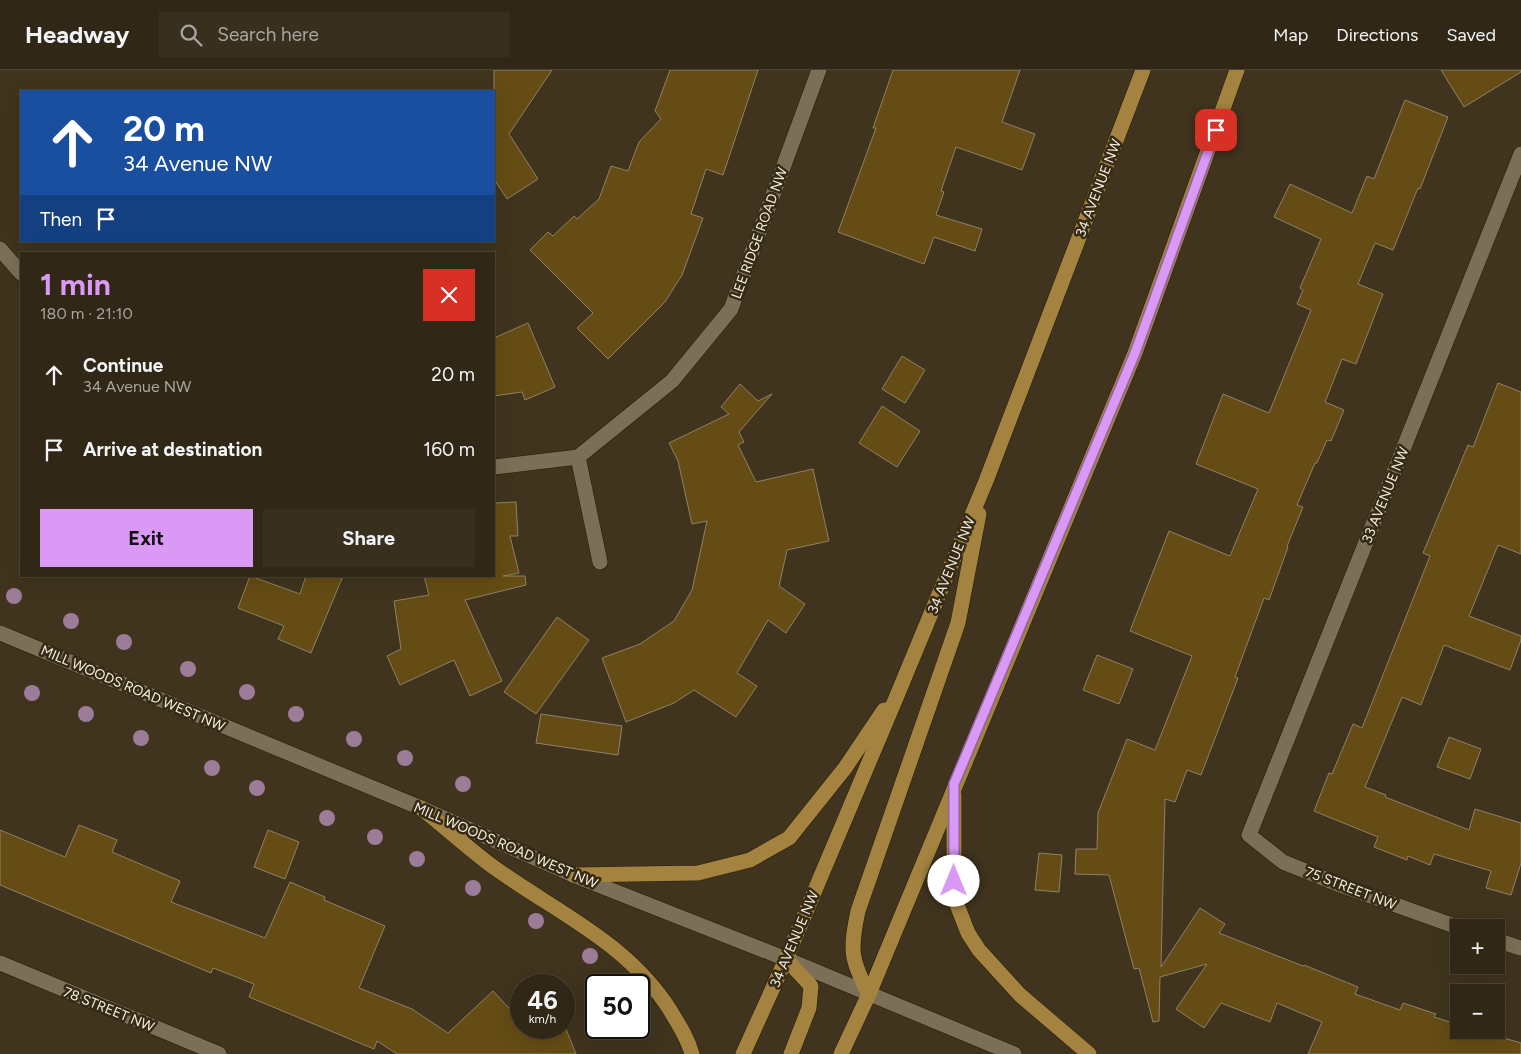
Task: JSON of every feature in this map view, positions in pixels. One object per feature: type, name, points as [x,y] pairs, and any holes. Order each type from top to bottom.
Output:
[{"type":"main road","name":"34 AVENUE NW","points":[[743,1054],[786,959],[986,481],[1143,70]]},
{"type":"main road","points":[[841,1054],[869,994],[954,784],[1135,353],[1236,70]]},
{"type":"main road","points":[[869,994],[857,972],[854,957],[852,940],[856,921],[958,623],[986,481]]},
{"type":"main road","points":[[573,875],[698,873],[750,860],[789,838],[845,768],[903,682]]},
{"type":"main road","points":[[954,784],[954,897],[968,933],[979,950],[1020,995],[1090,1054]]},
{"type":"main road","points":[[421,808],[492,866],[604,939],[638,969],[664,1001],[687,1037],[692,1054]]},
{"type":"main road","points":[[786,959],[812,986],[809,1008],[791,1054]]},
{"type":"street","name":"LEE RIDGE ROAD NW","points":[[578,457],[672,381],[731,309],[819,70]]},
{"type":"street","name":"33 AVENUE NW","points":[[1249,835],[1521,154]]},
{"type":"street","points":[[0,250],[20,272]]},
{"type":"street","points":[[495,467],[578,457],[600,562]]},
{"type":"street","name":"MILL WOODS ROAD WEST NW","points":[[0,632],[421,808],[573,875],[786,959],[1014,1054]]},
{"type":"street","name":"75 STREET NW","points":[[1249,835],[1283,862],[1340,885],[1450,924]]},
{"type":"street","points":[[1505,943],[1521,948]]},
{"type":"street","name":"78 STREET NW","points":[[0,964],[219,1054]]},
{"type":"building","points":[[494,70],[552,70],[509,134],[538,179],[507,199],[495,181]]},
{"type":"building","points":[[670,70],[758,70],[723,175],[706,169],[691,214],[703,218],[682,275],[665,302],[608,359],[577,328],[593,313],[530,250],[548,232],[553,236],[574,216],[577,219],[599,199],[611,166],[628,171],[639,142],[661,119],[655,111]]},
{"type":"building","points":[[893,70],[1020,70],[1002,122],[1035,134],[1022,170],[956,147],[941,191],[944,192],[936,215],[982,229],[975,251],[934,237],[924,264],[838,232],[876,128],[873,128]]},
{"type":"building","points":[[1441,70],[1521,70],[1521,72],[1464,107]]},
{"type":"building","points":[[1405,100],[1448,117],[1420,189],[1418,188],[1393,250],[1375,243],[1358,284],[1383,294],[1356,364],[1342,359],[1325,402],[1344,410],[1331,441],[1327,440],[1317,463],[1315,463],[1297,505],[1303,507],[1287,546],[1269,600],[1264,598],[1235,677],[1238,678],[1201,775],[1187,770],[1175,802],[1165,799],[1161,967],[1200,908],[1225,924],[1219,933],[1358,987],[1355,994],[1400,1010],[1403,1003],[1436,1014],[1434,1017],[1450,1022],[1450,1039],[1505,1038],[1521,1043],[1521,1054],[1308,1054],[1322,1022],[1277,1003],[1270,1022],[1221,1003],[1204,1028],[1176,1009],[1207,964],[1160,977],[1159,1021],[1153,1022],[1139,968],[1134,969],[1109,875],[1075,874],[1076,849],[1097,849],[1098,813],[1127,739],[1155,750],[1192,656],[1130,631],[1169,531],[1230,556],[1258,489],[1196,464],[1223,394],[1269,413],[1311,310],[1297,304],[1303,290],[1300,288],[1321,239],[1274,217],[1290,184],[1352,213],[1367,176],[1374,179]]},
{"type":"building","points":[[528,323],[555,387],[525,400],[522,392],[495,396],[495,338]]},
{"type":"building","points":[[902,356],[925,370],[905,403],[882,389]]},
{"type":"building","points":[[1498,383],[1521,392],[1521,554],[1498,545],[1469,616],[1521,636],[1521,640],[1510,670],[1444,645],[1421,705],[1402,697],[1365,787],[1386,795],[1385,797],[1469,830],[1475,809],[1521,823],[1521,863],[1511,895],[1486,888],[1491,871],[1434,854],[1430,865],[1408,856],[1407,860],[1374,847],[1378,837],[1314,811],[1329,773],[1332,774],[1353,724],[1362,728],[1430,556],[1423,553],[1468,445],[1473,447]]},
{"type":"building","points":[[740,384],[758,401],[772,394],[739,432],[744,442],[738,445],[756,482],[813,469],[829,541],[787,550],[779,586],[805,604],[786,633],[768,620],[737,673],[757,686],[736,717],[694,690],[674,703],[626,722],[602,658],[640,644],[674,621],[692,590],[707,521],[692,524],[678,461],[669,443],[729,414],[721,407]]},
{"type":"building","points":[[882,406],[920,431],[897,467],[859,443]]},
{"type":"building","points":[[516,502],[518,536],[510,536],[519,573],[503,576],[525,576],[526,585],[465,600],[502,681],[470,696],[454,660],[400,685],[387,656],[401,649],[394,601],[429,595],[424,577],[495,577],[495,503]]},
{"type":"building","points":[[250,577],[300,594],[306,577],[343,577],[311,653],[278,639],[284,626],[238,608]]},
{"type":"building","points":[[557,617],[589,640],[536,714],[504,692]]},
{"type":"building","points":[[1097,655],[1133,669],[1119,704],[1083,690]]},
{"type":"building","points":[[541,714],[622,726],[618,755],[536,743]]},
{"type":"building","points":[[1449,737],[1481,749],[1470,779],[1437,767]]},
{"type":"building","points":[[79,825],[117,840],[112,852],[180,881],[171,902],[265,938],[290,882],[325,897],[324,900],[385,926],[359,988],[412,1009],[448,1033],[493,991],[510,1009],[510,1039],[570,1039],[576,1054],[397,1054],[377,1041],[374,1049],[249,997],[254,984],[213,968],[211,973],[0,885],[0,830],[65,857]]},
{"type":"building","points":[[268,830],[299,842],[285,879],[254,867]]},
{"type":"building","points":[[1039,853],[1062,855],[1059,892],[1035,890]]},
{"type":"route","points":[[954,881],[954,784],[1135,353],[1216,130]]}]
